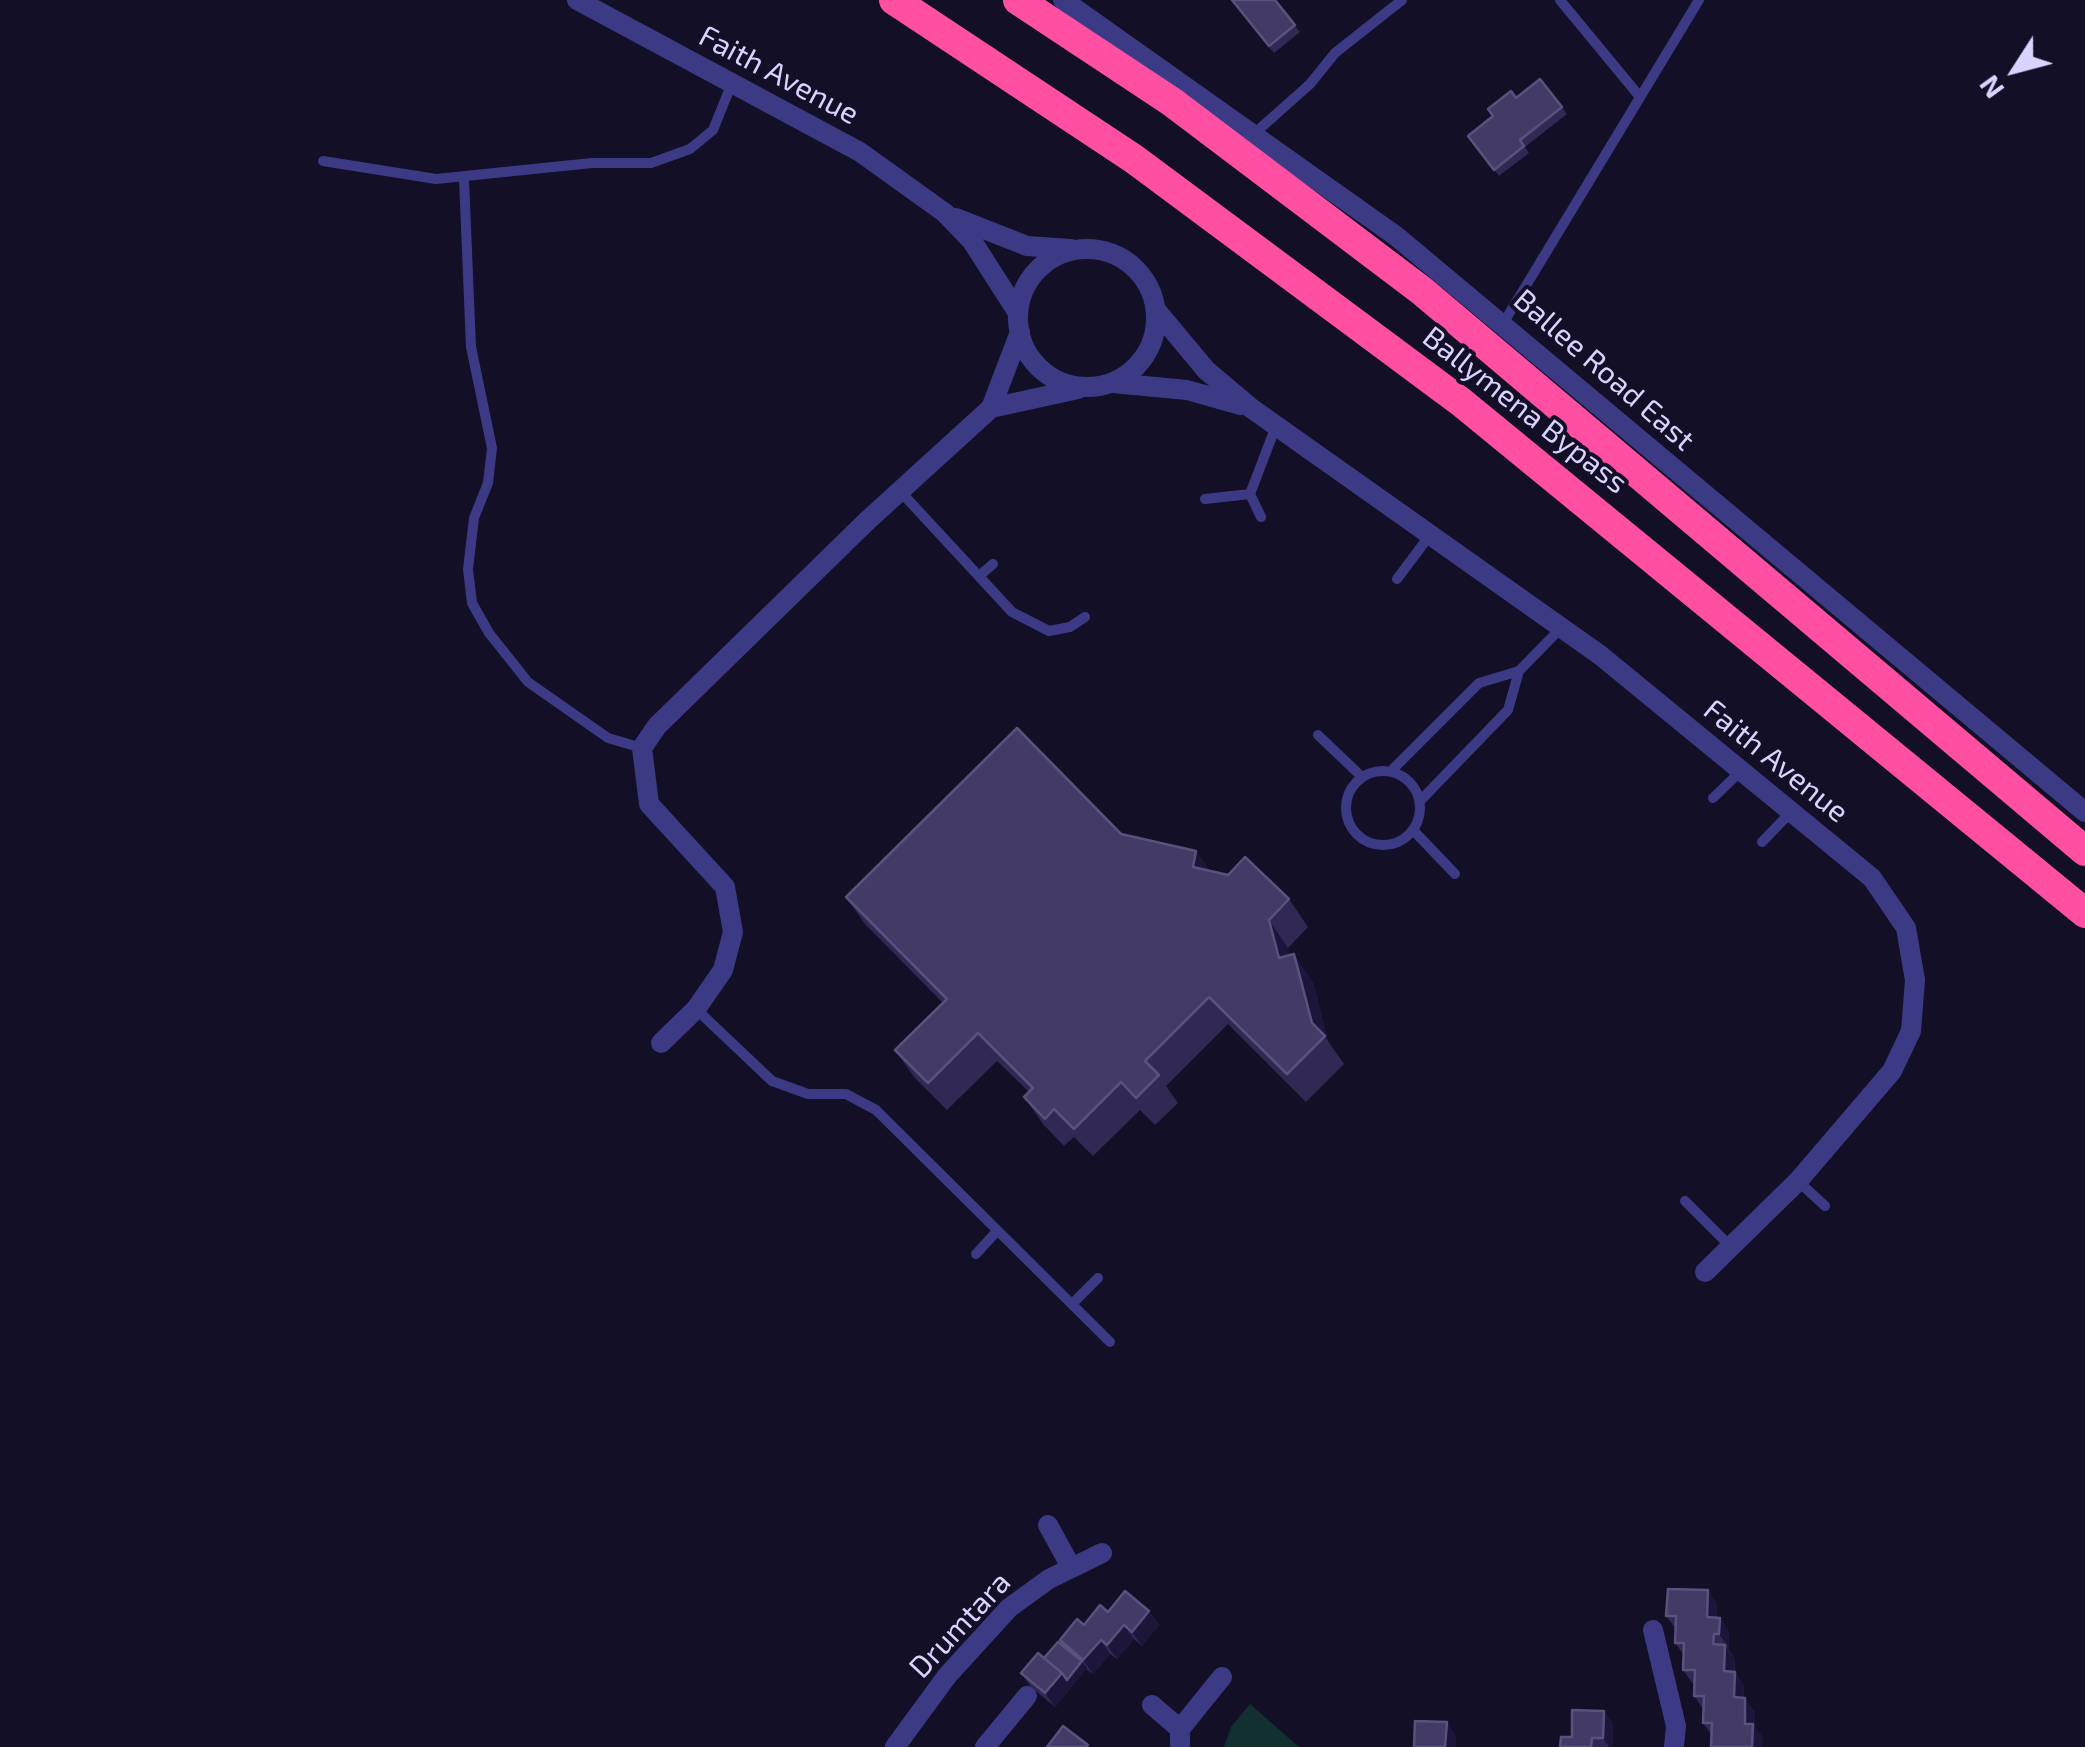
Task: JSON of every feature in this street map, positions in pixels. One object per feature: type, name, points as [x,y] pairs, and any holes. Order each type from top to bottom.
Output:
[{"type":"highway","name":"Ballymena Bypass","points":[[894,0],[1134,158],[1446,390],[2085,913]]},
{"type":"highway","name":"Ballymena Bypass","points":[[1018,0],[1172,102],[1422,291],[2085,851]]},
{"type":"street","name":"Faith Avenue","points":[[577,0],[860,152],[944,214],[972,241],[1019,322]]},
{"type":"street","name":"Ballee Road East","points":[[1063,0],[1396,236],[1504,322],[1729,518],[2085,812]]},
{"type":"street","name":"Faith Avenue","points":[[944,214],[1027,246],[1079,249]]},
{"type":"street","points":[[661,1043],[696,1009],[723,970],[733,932],[725,888],[649,804],[642,748],[658,726],[991,408],[1031,277],[1060,254],[1079,249],[1121,257],[1150,289],[1156,310],[1155,332],[1147,354],[1113,382],[991,408]]},
{"type":"street","name":"Faith Avenue","points":[[1156,310],[1206,370],[1252,408],[1561,628],[1792,812],[1872,878],[1906,928],[1915,980],[1911,1031],[1892,1071],[1798,1181],[1705,1272]]},
{"type":"street","points":[[1019,322],[1026,350],[1052,378],[1090,387]]},
{"type":"street","name":"Faith Avenue","points":[[1113,382],[1188,390],[1252,408]]},
{"type":"street","points":[[1048,1524],[1071,1567]]},
{"type":"street","name":"Drumtara","points":[[906,1744],[948,1676],[994,1622],[1026,1594],[1102,1553]]},
{"type":"street","points":[[1653,1630],[1676,1726],[1674,1747]]},
{"type":"street","points":[[1152,1705],[1180,1738],[1222,1677]]},
{"type":"street","points":[[985,1747],[1028,1696]]},
{"type":"lane","points":[[1254,133],[1310,84],[1334,53],[1402,0]]},
{"type":"lane","points":[[1560,0],[1640,97]]},
{"type":"lane","points":[[1504,322],[1699,0]]},
{"type":"lane","points":[[324,161],[361,170],[464,179],[592,162],[652,163],[690,148],[714,130],[732,84]]},
{"type":"lane","points":[[464,179],[471,347],[492,448],[488,484],[474,518],[468,570],[472,603],[489,633],[528,682],[608,738],[642,748]]},
{"type":"lane","points":[[1261,516],[1250,494],[1276,426]]},
{"type":"lane","points":[[900,491],[1012,612],[1049,631],[1085,617]]},
{"type":"lane","points":[[1205,499],[1250,494]]},
{"type":"lane","points":[[1397,579],[1430,535]]},
{"type":"lane","points":[[979,576],[993,564]]},
{"type":"lane","points":[[1519,671],[1479,683],[1391,772],[1362,777],[1354,785],[1346,807],[1360,838],[1371,843],[1394,843],[1413,830],[1420,802],[1508,710],[1519,671],[1561,628]]},
{"type":"lane","points":[[1318,735],[1362,777]]},
{"type":"lane","points":[[1713,798],[1741,771]]},
{"type":"lane","points":[[1391,772],[1410,782],[1420,802]]},
{"type":"lane","points":[[1762,842],[1792,812]]},
{"type":"lane","points":[[1413,830],[1454,874]]},
{"type":"lane","points":[[696,1009],[772,1082],[808,1094],[846,1094],[876,1110],[1110,1342]]},
{"type":"lane","points":[[1798,1181],[1825,1206]]},
{"type":"lane","points":[[1684,1201],[1730,1247]]},
{"type":"lane","points":[[976,1254],[998,1230]]},
{"type":"lane","points":[[1072,1304],[1098,1278]]},
{"type":"green space","points":[[1250,1704],[1299,1747],[1224,1747],[1231,1727]]},
{"type":"building","points":[[1232,0],[1275,0],[1295,25],[1269,46]]},
{"type":"building","points":[[1540,79],[1562,107],[1520,140],[1524,146],[1494,170],[1468,136],[1493,116],[1488,109],[1511,91],[1516,98]]},
{"type":"building","points":[[1017,728],[1121,834],[1196,851],[1193,867],[1228,875],[1245,857],[1289,899],[1269,920],[1279,958],[1294,954],[1312,1023],[1325,1036],[1287,1074],[1209,997],[1145,1061],[1159,1075],[1136,1098],[1121,1082],[1074,1129],[1054,1109],[1045,1119],[1024,1097],[1033,1088],[978,1033],[928,1083],[895,1050],[947,999],[846,897]]},
{"type":"building","points":[[1668,1589],[1708,1590],[1707,1617],[1720,1618],[1719,1634],[1714,1634],[1713,1644],[1725,1645],[1724,1671],[1735,1672],[1734,1697],[1745,1698],[1745,1724],[1753,1724],[1752,1747],[1711,1747],[1712,1723],[1703,1723],[1704,1696],[1694,1696],[1695,1670],[1683,1670],[1684,1643],[1675,1643],[1676,1616],[1666,1616]]},
{"type":"building","points":[[1125,1591],[1149,1611],[1132,1632],[1124,1625],[1107,1645],[1101,1640],[1083,1660],[1060,1640],[1077,1619],[1084,1625],[1100,1605],[1108,1612]]},
{"type":"building","points":[[1058,1642],[1082,1661],[1067,1680],[1044,1658]]},
{"type":"building","points":[[1038,1653],[1062,1673],[1045,1693],[1021,1673]]},
{"type":"building","points":[[1572,1710],[1604,1711],[1603,1738],[1592,1738],[1591,1747],[1560,1747],[1561,1737],[1572,1737]]},
{"type":"building","points":[[1415,1721],[1447,1722],[1445,1747],[1414,1747]]},
{"type":"building","points":[[1063,1726],[1088,1745],[1047,1747]]}]
